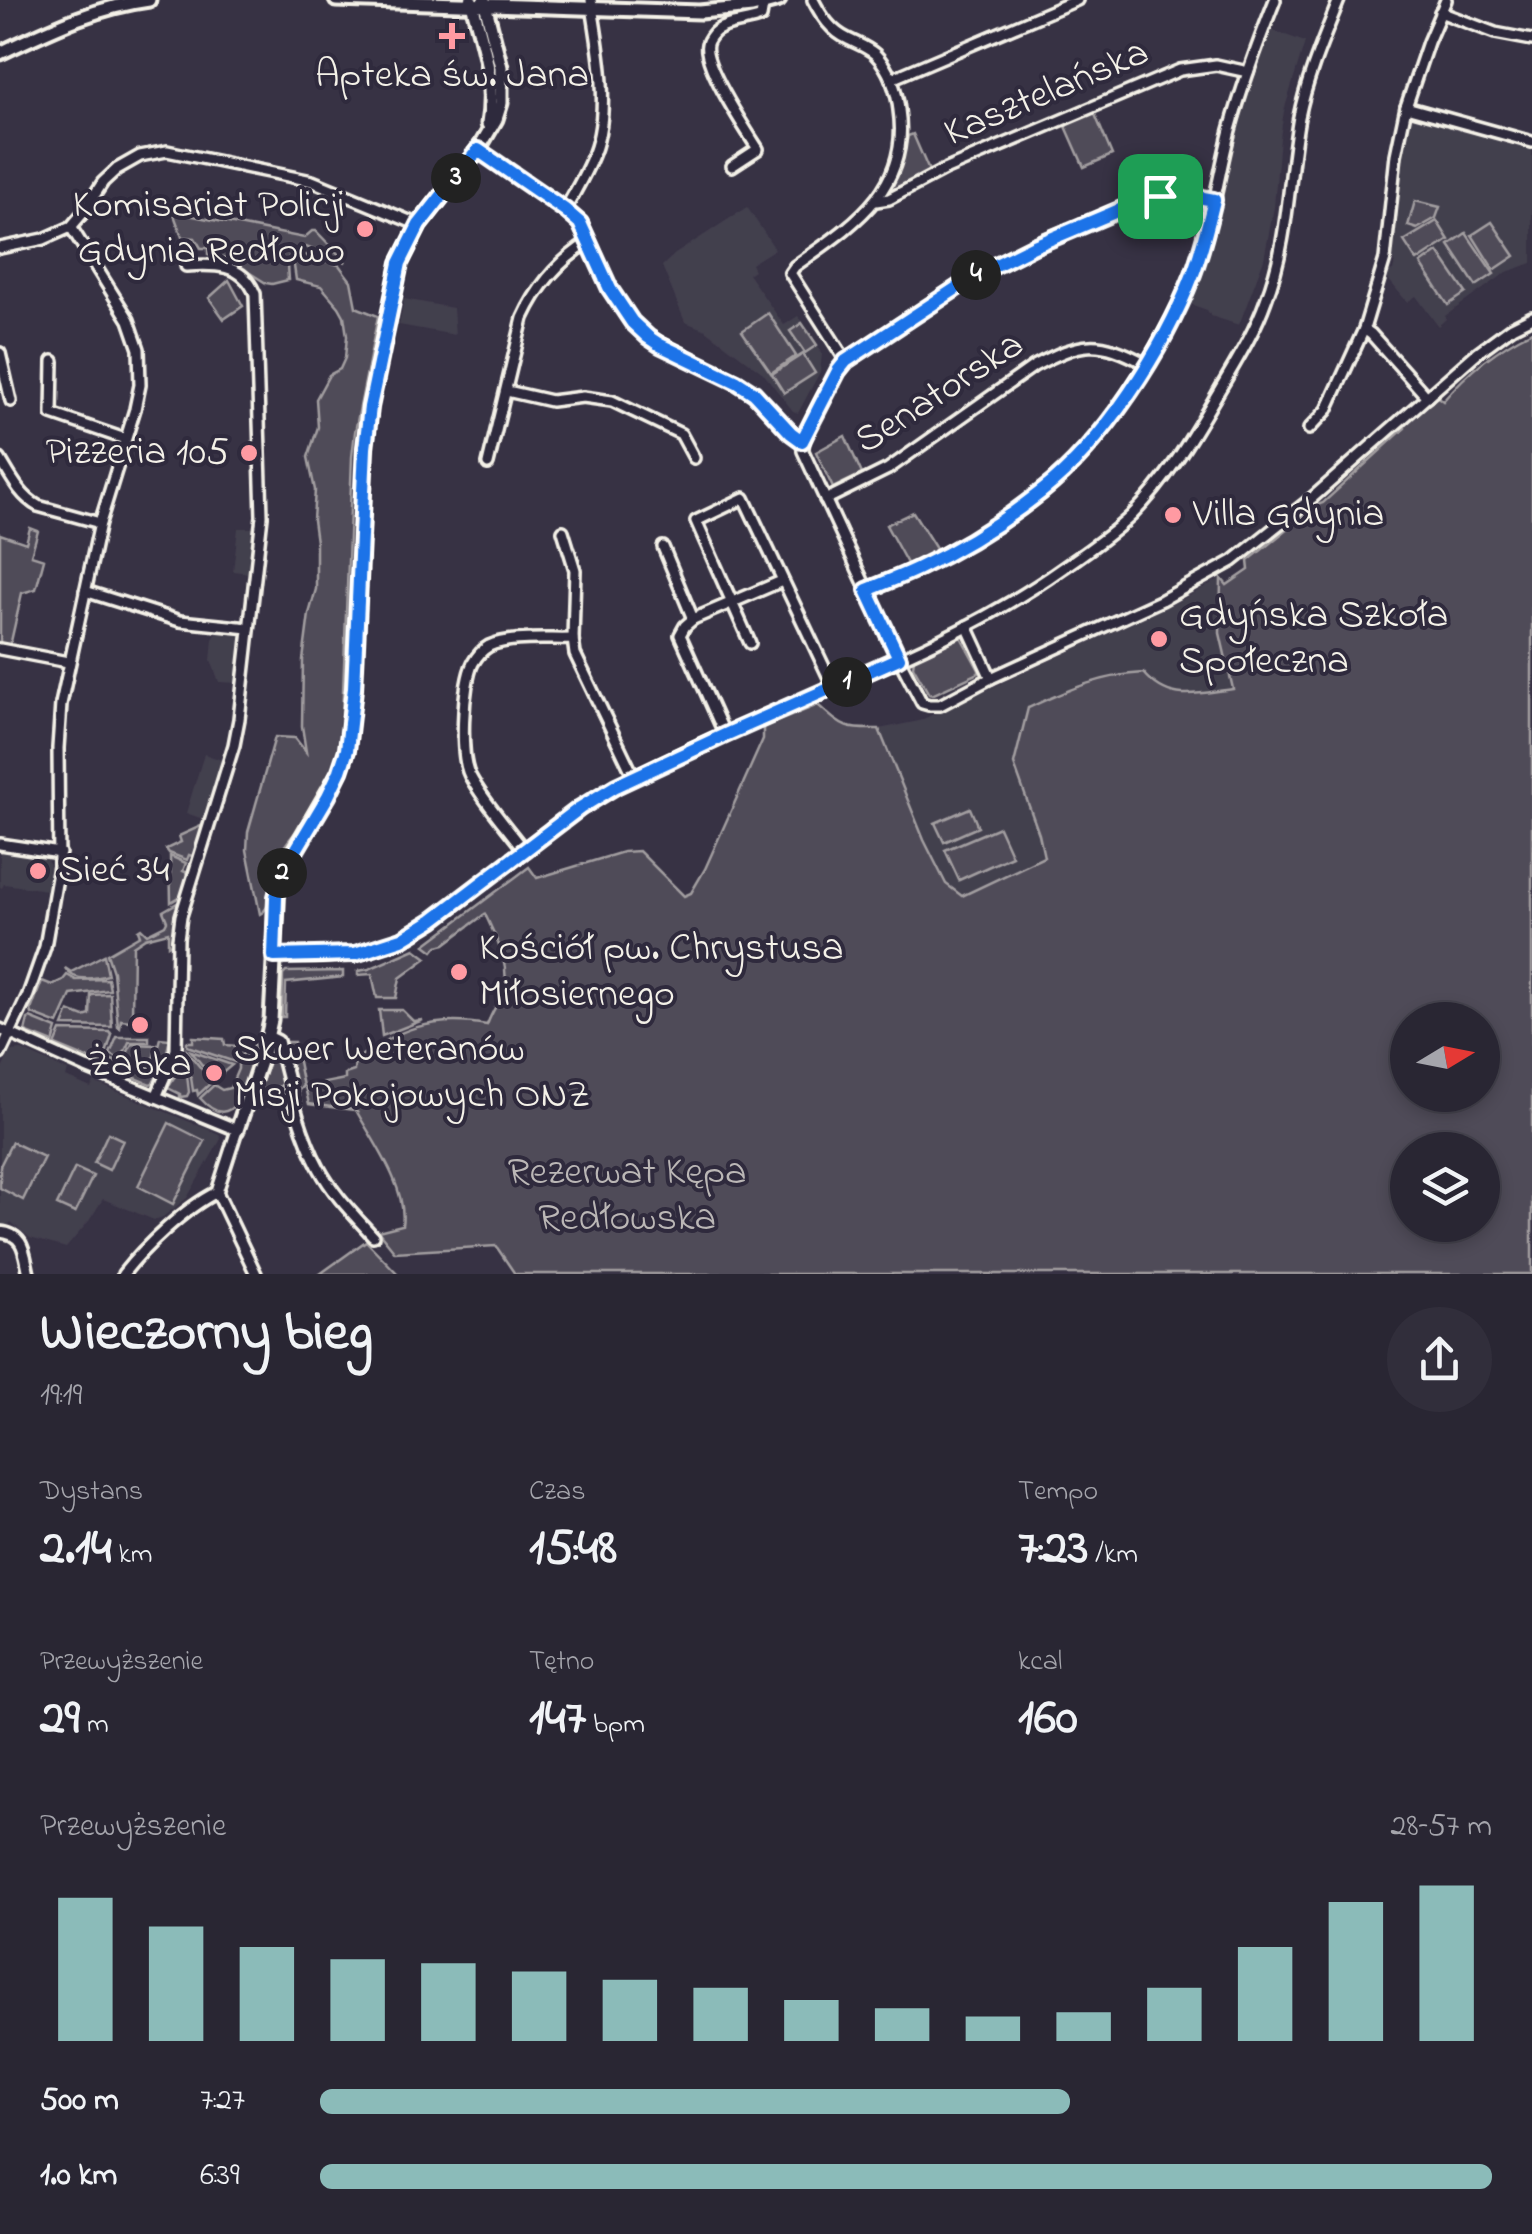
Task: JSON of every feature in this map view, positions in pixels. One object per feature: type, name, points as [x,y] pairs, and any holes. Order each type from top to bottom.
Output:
[{"type":"street","points":[[0,53],[80,16],[149,0]]},
{"type":"street","points":[[336,0],[701,6],[763,6],[779,0]]},
{"type":"street","points":[[813,0],[833,30],[877,56],[898,99],[902,137],[892,171],[876,201],[856,222],[790,272],[846,361]]},
{"type":"street","points":[[891,79],[1077,0]]},
{"type":"street","points":[[867,590],[961,545],[1040,493],[1099,434],[1146,364],[1194,270],[1230,131],[1274,0]]},
{"type":"street","points":[[274,956],[355,954],[384,946],[422,927],[580,808],[634,777],[967,626],[1035,588],[1110,533],[1151,493],[1188,444],[1252,335],[1283,244],[1301,108],[1339,0]]},
{"type":"street","points":[[1309,429],[1324,415],[1364,329],[1385,259],[1396,154],[1406,106],[1446,0]]},
{"type":"street","points":[[256,1274],[217,1192],[268,1036],[276,897],[283,872],[334,784],[347,750],[354,688],[362,481],[370,407],[400,263],[419,225],[486,138],[491,81],[478,2]]},
{"type":"street","points":[[565,210],[588,168],[598,139],[601,88],[592,4]]},
{"type":"street","points":[[732,166],[758,150],[723,90],[707,54],[707,44],[720,29],[761,17],[763,6]]},
{"type":"street","points":[[1440,12],[1495,32],[1532,40]]},
{"type":"street","name":"Kasztelańska","points":[[876,201],[889,199],[944,170],[1180,70],[1216,66],[1248,72]]},
{"type":"street","points":[[1406,106],[1532,142]]},
{"type":"street","points":[[478,150],[580,223],[616,298],[648,337],[754,393],[802,441]]},
{"type":"street","points":[[0,248],[44,239],[70,227],[116,168],[140,156],[168,151],[312,181],[419,225]]},
{"type":"street","points":[[1214,200],[1187,195],[1148,198],[1051,238],[978,274],[846,361],[838,371],[802,441],[803,452],[922,702],[940,705],[1162,600],[1233,561],[1284,522],[1505,331],[1532,317]]},
{"type":"street","points":[[0,1054],[5,1032],[28,996],[45,947],[60,854],[58,729],[68,662],[100,523],[140,385],[139,349],[129,320],[70,227]]},
{"type":"street","points":[[488,464],[523,318],[552,271],[589,242]]},
{"type":"street","points":[[156,1097],[176,1050],[180,922],[234,745],[263,505],[255,294],[250,283],[226,266],[186,266]]},
{"type":"street","points":[[1364,329],[1426,397]]},
{"type":"street","name":"Senatorska","points":[[825,500],[888,468],[1051,356],[1096,344],[1146,364]]},
{"type":"street","points":[[0,353],[11,401]]},
{"type":"street","points":[[54,362],[52,414],[125,439]]},
{"type":"street","points":[[507,392],[551,401],[612,401],[681,434],[694,458]]},
{"type":"street","points":[[0,459],[30,502],[100,523]]},
{"type":"street","points":[[750,642],[696,520],[744,498],[834,688]]},
{"type":"street","points":[[563,531],[575,570],[575,654],[634,777]]},
{"type":"street","points":[[663,547],[693,620]]},
{"type":"street","points":[[725,735],[680,636],[693,620],[782,581]]},
{"type":"street","points":[[85,591],[180,621],[249,628]]},
{"type":"street","points":[[967,626],[991,678]]},
{"type":"street","points":[[524,850],[476,786],[466,766],[463,737],[470,670],[480,654],[492,645],[572,639]]},
{"type":"street","points":[[0,649],[68,662]]},
{"type":"street","points":[[0,844],[60,854]]},
{"type":"street","points":[[5,1032],[237,1130]]},
{"type":"street","points":[[268,1036],[278,1041],[302,1130],[320,1169],[340,1200],[373,1236]]},
{"type":"street","points":[[124,1274],[155,1239],[217,1192]]},
{"type":"street","points":[[0,1232],[11,1233],[20,1242],[29,1274]]},
{"type":"shaded area","points":[[1269,29],[1305,42],[1284,111],[1264,259],[1239,325],[1187,303],[1206,256],[1243,106]]},
{"type":"shaded area","points":[[1414,116],[1532,148],[1532,263],[1507,272],[1445,316],[1438,326],[1416,296],[1407,302],[1388,279],[1395,262],[1391,259],[1401,159],[1408,120]]},
{"type":"shaded area","points":[[747,207],[775,249],[751,264],[754,270],[748,274],[784,325],[798,316],[822,354],[820,372],[798,413],[763,373],[706,330],[685,322],[662,266]]},
{"type":"shaded area","points":[[404,299],[453,308],[455,335],[399,325]]},
{"type":"shaded area","points":[[238,528],[253,528],[249,573],[233,571]]},
{"type":"shaded area","points":[[1221,578],[1220,633],[1233,689],[1178,696],[1119,674],[1080,684],[1039,834],[1044,857],[962,896],[946,884],[879,729],[919,721]]},
{"type":"shaded area","points":[[222,631],[242,635],[237,683],[219,682],[211,660],[213,639]]},
{"type":"shaded area","points":[[204,754],[222,760],[203,819],[186,813]]},
{"type":"shaded area","points":[[0,852],[46,859],[50,864],[47,890],[4,884],[0,887]]},
{"type":"shaded area","points":[[22,1050],[68,1071],[66,1077],[91,1088],[94,1082],[219,1134],[221,1139],[187,1198],[154,1220],[103,1199],[66,1248],[30,1238],[11,1222],[0,1226],[0,1073],[11,1051]]},
{"type":"green space","points":[[1094,112],[1112,155],[1084,167],[1065,124]]},
{"type":"green space","points":[[913,134],[929,171],[890,192],[908,136]]},
{"type":"green space","points":[[1415,201],[1440,207],[1436,218],[1417,229],[1408,226]]},
{"type":"green space","points":[[173,212],[304,238],[316,231],[346,262],[306,247],[290,255],[288,280],[266,283],[226,258],[208,254],[208,248],[201,248],[195,238],[182,237]]},
{"type":"green space","points":[[1437,221],[1449,240],[1417,261],[1404,241]]},
{"type":"green space","points":[[1492,222],[1515,256],[1494,270],[1472,235]]},
{"type":"green space","points":[[1466,233],[1494,274],[1476,286],[1449,245]]},
{"type":"green space","points":[[1438,252],[1466,293],[1448,305],[1421,264]]},
{"type":"green space","points":[[302,254],[339,265],[351,281],[356,307],[378,316],[352,457],[341,745],[320,796],[281,851],[271,897],[260,914],[247,850],[248,832],[275,737],[295,738],[306,752],[302,726],[303,660],[316,589],[315,490],[308,457],[318,427],[316,399],[329,375],[340,369],[347,336],[344,316],[321,286],[296,280],[293,259]]},
{"type":"green space","points":[[229,280],[243,306],[224,319],[209,298]]},
{"type":"green space","points":[[768,313],[796,356],[771,373],[742,331]]},
{"type":"green space","points":[[802,323],[817,345],[805,353],[790,331]]},
{"type":"green space","name":"Rezerwat Kępa Redłowska","points":[[1532,331],[1532,1274],[515,1274],[496,1246],[395,1252],[378,1231],[402,1225],[400,1197],[388,1167],[357,1112],[309,1104],[305,1087],[345,1079],[345,1074],[354,1071],[355,1060],[386,1040],[417,1027],[450,1022],[487,1025],[502,995],[506,975],[502,954],[485,914],[433,951],[425,945],[529,867],[537,878],[623,852],[639,851],[684,896],[691,893],[763,739],[763,727],[818,705],[845,726],[879,729],[924,840],[946,884],[962,896],[1044,857],[1014,764],[1028,708],[1084,684],[1128,674],[1144,673],[1174,693],[1233,689],[1220,633],[1221,578],[1227,585],[1249,570],[1248,561],[1323,503],[1435,395],[1443,401],[1484,361]]},
{"type":"green space","points":[[803,354],[815,373],[784,393],[772,374]]},
{"type":"green space","points":[[845,436],[862,474],[833,488],[816,452]]},
{"type":"green space","points":[[913,512],[938,552],[909,567],[886,525]]},
{"type":"green space","points":[[30,528],[38,531],[31,555],[44,559],[36,589],[22,593],[10,646],[0,644],[0,534],[26,543]]},
{"type":"green space","points":[[961,637],[979,673],[929,694],[913,666],[914,659]]},
{"type":"green space","points":[[970,808],[978,827],[944,842],[935,823]]},
{"type":"green space","points":[[203,825],[193,856],[189,855],[187,860],[166,849],[181,842],[179,836]]},
{"type":"green space","points":[[999,827],[1012,856],[959,880],[945,850]]},
{"type":"green space","points":[[170,856],[186,863],[183,871],[188,873],[181,896],[171,902]]},
{"type":"green space","points":[[179,902],[171,943],[168,945],[168,932],[133,946],[132,1017],[130,1021],[121,1020],[120,1028],[107,954],[140,935],[141,928],[147,934],[165,925],[163,911]]},
{"type":"green space","points":[[415,949],[427,958],[400,978],[396,998],[377,998],[372,974],[358,975],[358,971]]},
{"type":"green space","points":[[104,955],[108,975],[78,977],[65,968],[71,972]]},
{"type":"green space","points":[[343,971],[343,977],[286,983],[282,1017],[286,972]]},
{"type":"green space","points":[[67,975],[76,980],[108,979],[110,990],[71,995],[58,1024],[32,1014],[42,981],[52,985]]},
{"type":"green space","points":[[110,994],[112,1027],[63,1026],[69,1011],[84,1017],[90,1015],[91,995]]},
{"type":"green space","points":[[379,1010],[402,1010],[413,1021],[423,1020],[382,1036]]},
{"type":"green space","points":[[30,1018],[57,1029],[53,1043],[25,1032]]},
{"type":"green space","points":[[61,1031],[110,1032],[105,1057],[141,1072],[153,1065],[160,1038],[170,1039],[164,1063],[150,1084],[55,1045]]},
{"type":"green space","points":[[117,1037],[149,1037],[149,1042],[129,1042],[121,1060],[110,1054]]},
{"type":"green space","points":[[193,1037],[224,1039],[225,1045],[237,1046],[240,1038],[252,1039],[235,1062],[187,1046]]},
{"type":"green space","points":[[257,1039],[241,1096],[225,1111],[213,1109],[200,1098],[214,1085],[222,1090],[230,1088],[238,1064]]},
{"type":"green space","points":[[294,1042],[303,1086],[296,1093],[284,1045]]},
{"type":"green space","points":[[132,1044],[156,1045],[148,1067],[123,1061]]},
{"type":"green space","points":[[272,1049],[284,1085],[259,1092]]},
{"type":"green space","points":[[187,1051],[212,1082],[198,1095],[197,1090],[193,1091]]},
{"type":"green space","points":[[191,1051],[232,1065],[214,1080]]},
{"type":"green space","points":[[185,1058],[189,1092],[180,1097],[168,1088]]},
{"type":"green space","points":[[169,1123],[205,1141],[173,1204],[138,1186]]},
{"type":"green space","points":[[108,1133],[123,1140],[109,1170],[94,1163]]},
{"type":"green space","points":[[12,1142],[44,1157],[23,1200],[0,1188],[0,1166]]},
{"type":"green space","points":[[75,1168],[93,1176],[75,1213],[57,1205]]},
{"type":"green space","points":[[366,1241],[398,1274],[320,1274]]},
{"type":"place","name":"Apteka św. Jana","points":[[452,36]]},
{"type":"place","name":"Komisariat Policji Gdynia Redłowo","points":[[365,229]]},
{"type":"place","name":"Pizzeria 105","points":[[249,453]]},
{"type":"place","name":"Villa Gdynia","points":[[1173,515]]},
{"type":"place","name":"Gdyńska Szkoła Społeczna","points":[[1159,639]]},
{"type":"place","name":"Sieć 34","points":[[38,871]]},
{"type":"place","name":"Kościół pw. Chrystusa Miłosiernego","points":[[459,972]]},
{"type":"place","name":"Żabka","points":[[140,1025]]},
{"type":"place","name":"Skwer Weteranów Misji Pokojowych ONZ","points":[[214,1073]]},
{"type":"route","points":[[478,150],[574,216],[610,289],[632,322],[648,337],[754,393],[802,441],[838,371],[856,354],[978,274],[1134,202],[1160,196],[1214,200],[1183,297],[1146,364],[1099,434],[1040,493],[985,532],[919,568],[867,590],[899,658],[616,786],[580,808],[433,920],[402,939],[355,954],[274,956],[278,886],[292,854],[328,796],[347,750],[354,688],[365,448],[400,263],[419,225],[478,150]]}]
